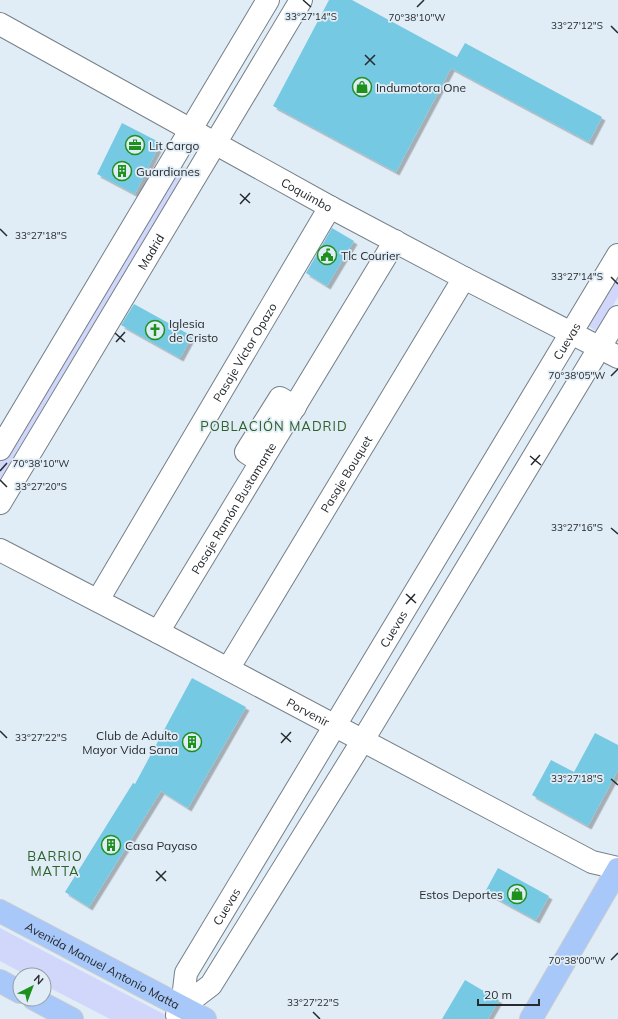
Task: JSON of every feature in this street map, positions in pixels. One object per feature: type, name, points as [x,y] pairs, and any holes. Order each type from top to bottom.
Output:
[{"type":"main road","points":[[531,1019],[618,868]]},
{"type":"main road","name":"Avenida Manuel Antonio Matta","points":[[0,911],[178,1013],[205,1019]]},
{"type":"main road","points":[[0,981],[12,988]]},
{"type":"main road","points":[[48,1007],[68,1018]]},
{"type":"street","points":[[0,449],[268,0]]},
{"type":"street","name":"Madrid","points":[[0,502],[300,0]]},
{"type":"street","name":"Coquimbo","points":[[0,24],[330,207],[464,278],[609,352]]},
{"type":"street","name":"Pasaje Víctor Opazo","points":[[98,600],[330,207]]},
{"type":"street","name":"Pasaje Ramón Bustamante","points":[[158,632],[395,241]]},
{"type":"street","name":"Cuevas","points":[[178,1013],[186,973],[618,255]]},
{"type":"street","name":"Pasaje Bouquet","points":[[228,669],[464,278]]},
{"type":"street","points":[[178,1013],[211,986],[363,740],[609,352],[618,317]]},
{"type":"street","name":"Porvenir","points":[[0,550],[98,600],[592,862],[618,868]]},
{"type":"shaded area","points":[[179,164],[188,170],[0,488],[0,458]]},
{"type":"shaded area","points":[[618,267],[618,297],[599,329],[596,331],[587,325]]},
{"type":"shaded area","points":[[0,928],[173,1019],[110,1019],[52,989],[52,967],[12,967],[0,961]]},
{"type":"building","name":"Indumotora One","points":[[329,0],[352,0],[457,57],[465,43],[602,117],[589,142],[451,68],[396,172],[273,106]]},
{"type":"building","points":[[122,123],[157,141],[158,148],[135,194],[97,174]]},
{"type":"building","name":"Tlc Courier","points":[[332,228],[354,241],[327,286],[306,273]]},
{"type":"building","name":"Iglesia de Cristo","points":[[134,304],[192,336],[180,358],[121,325]]},
{"type":"building","name":"Club de Adulto Mayor Vida Sana","points":[[192,678],[246,707],[188,808],[161,791],[89,907],[65,892],[133,783],[135,784]]},
{"type":"building","points":[[595,733],[618,745],[618,770],[588,826],[532,795],[551,760],[574,772]]},
{"type":"building","name":"Estos Deportes","points":[[498,868],[549,896],[536,920],[485,892]]},
{"type":"building","points":[[465,980],[499,1000],[488,1019],[442,1019]]},
{"type":"place","name":"Indumotora One","points":[[362,87]]},
{"type":"place","name":"Lit Cargo","points":[[135,145]]},
{"type":"place","name":"Guardianes","points":[[122,171]]},
{"type":"place","name":"Tlc Courier","points":[[327,255]]},
{"type":"place","name":"Iglesia de Cristo","points":[[155,330]]},
{"type":"place","name":"Club de Adulto Mayor Vida Sana","points":[[192,742]]},
{"type":"place","name":"Casa Payaso","points":[[111,845]]},
{"type":"place","name":"Estos Deportes","points":[[517,894]]},
{"type":"district","name":"POBLACIÓN MADRID","points":[[274,426]]},
{"type":"district","name":"BARRIO MATTA","points":[[55,864]]}]
